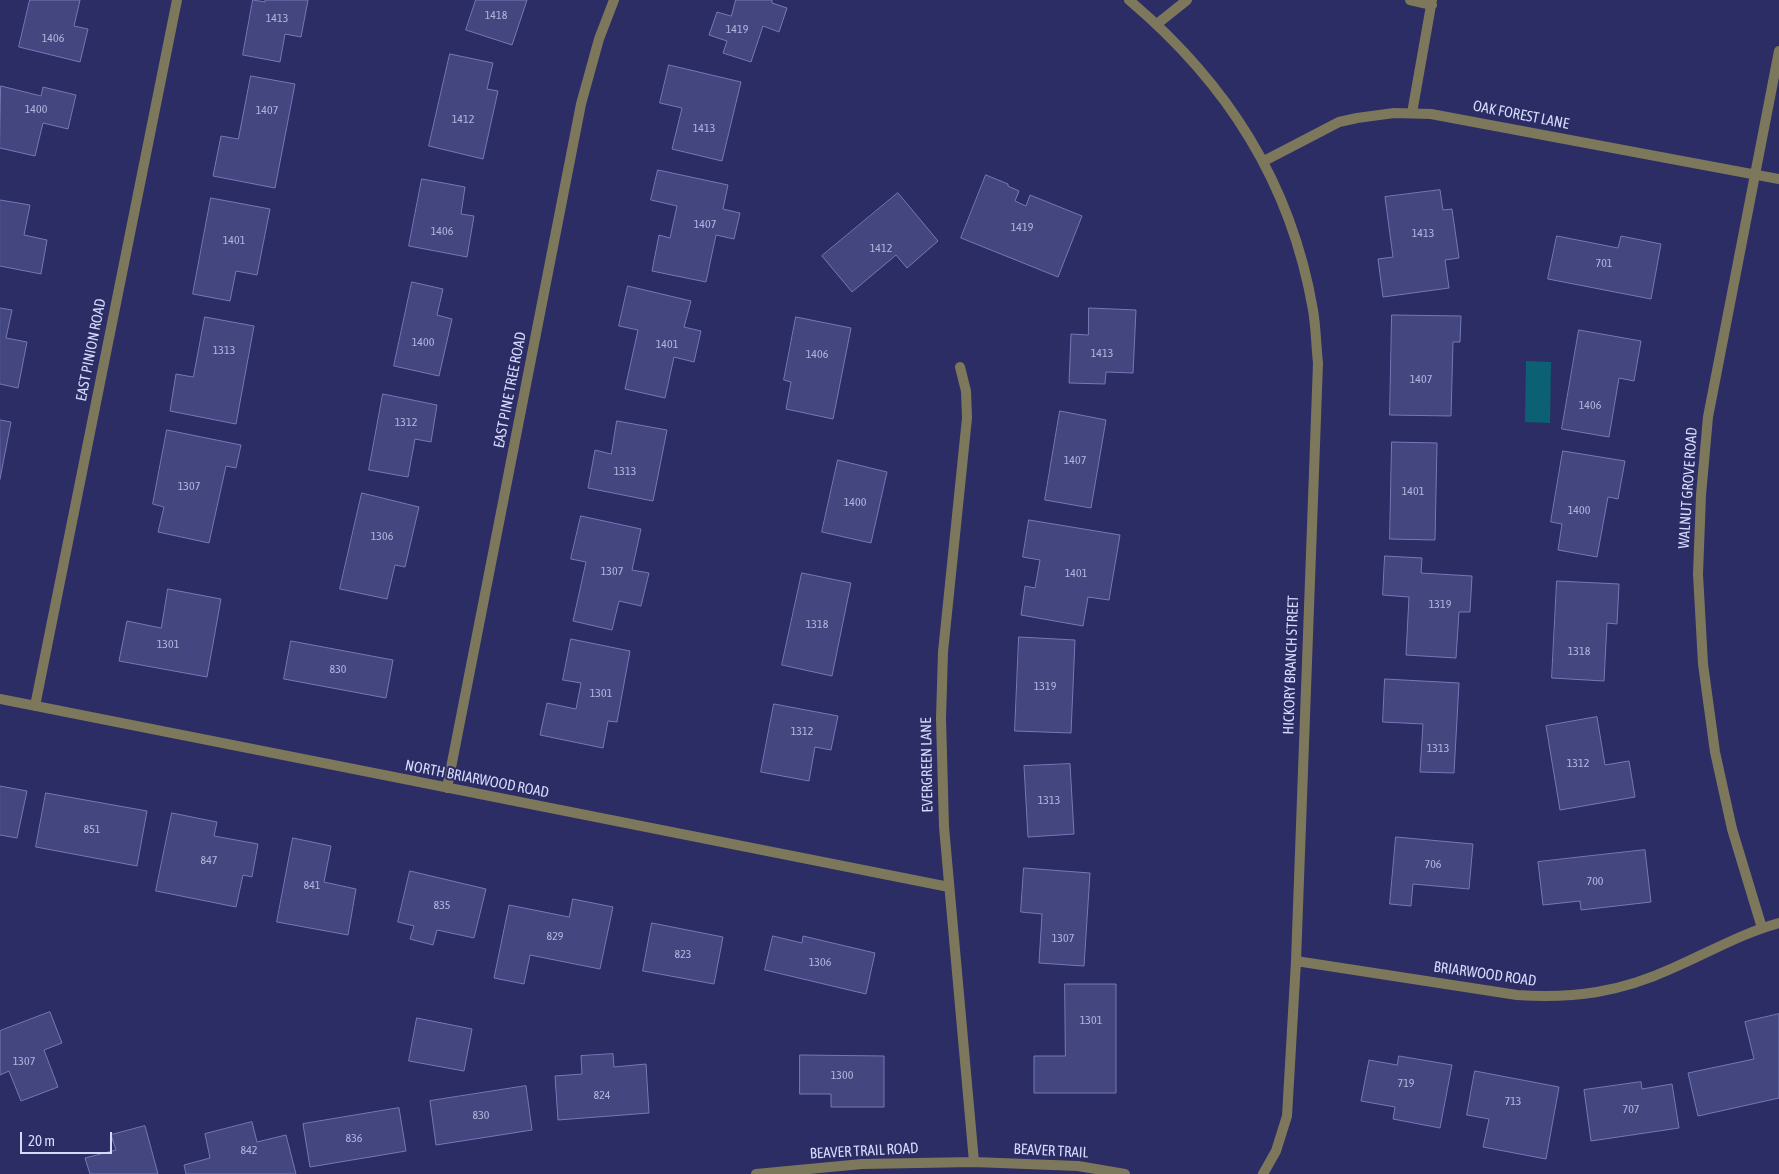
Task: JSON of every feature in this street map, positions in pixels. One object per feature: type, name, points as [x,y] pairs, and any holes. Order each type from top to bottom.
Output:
[{"type":"street","name":"EAST PINION ROAD","points":[[35,706],[177,0]]},
{"type":"street","name":"EAST PINE TREE ROAD","points":[[447,788],[581,104],[599,39],[614,0]]},
{"type":"street","name":"HICKORY BRANCH STREET","points":[[1129,0],[1157,24],[1198,66],[1236,114],[1264,161],[1286,210],[1302,260],[1313,311],[1318,363],[1296,961],[1287,1116],[1276,1151],[1263,1174]]},
{"type":"street","points":[[1157,24],[1187,0]]},
{"type":"street","points":[[1410,0],[1432,2],[1412,113]]},
{"type":"street","name":"WALNUT GROVE ROAD","points":[[1762,928],[1732,829],[1715,752],[1703,664],[1698,574],[1701,495],[1708,417],[1779,51]]},
{"type":"street","name":"OAK FOREST LANE","points":[[1264,161],[1339,122],[1385,114],[1412,113],[1431,114],[1779,179]]},
{"type":"street","name":"EVERGREEN LANE","points":[[960,367],[966,392],[967,418],[949,582],[941,694],[944,826],[974,1162]]},
{"type":"street","name":"NORTH BRIARWOOD ROAD","points":[[0,699],[949,887]]},
{"type":"street","name":"BRIARWOOD ROAD","points":[[1296,961],[1517,995],[1543,997],[1589,994],[1627,986],[1671,969],[1762,928],[1779,923]]},
{"type":"street","name":"BEAVER TRAIL ROAD","points":[[756,1174],[862,1164],[974,1162]]},
{"type":"street","name":"BEAVER TRAIL","points":[[974,1162],[1078,1166],[1126,1174]]},
{"type":"water","points":[[1526,361],[1551,362],[1550,423],[1525,422]]},
{"type":"building","points":[[30,0],[80,0],[74,26],[88,29],[80,62],[19,47]]},
{"type":"building","points":[[253,0],[265,2],[265,0],[308,0],[301,37],[285,34],[280,62],[243,55]]},
{"type":"building","points":[[476,0],[527,0],[512,45],[466,30]]},
{"type":"building","points":[[736,0],[772,0],[772,3],[787,8],[779,32],[763,26],[751,62],[723,53],[727,41],[709,35],[717,12],[731,16]]},
{"type":"building","points":[[450,54],[493,63],[487,89],[498,91],[483,159],[429,146]]},
{"type":"building","points":[[669,65],[741,82],[722,161],[672,149],[682,108],[660,103]]},
{"type":"building","points":[[251,76],[295,84],[275,188],[213,176],[221,136],[238,139]]},
{"type":"building","points":[[1,86],[41,96],[43,87],[76,95],[68,129],[43,123],[35,156],[0,148]]},
{"type":"building","points":[[658,170],[728,185],[723,209],[740,213],[734,239],[716,235],[706,282],[652,271],[659,235],[670,238],[677,206],[651,200]]},
{"type":"building","points":[[986,175],[1019,191],[1015,201],[1026,206],[1030,195],[1082,216],[1058,277],[961,238]]},
{"type":"building","points":[[422,179],[465,187],[461,214],[474,216],[467,257],[409,246]]},
{"type":"building","points":[[1440,190],[1443,210],[1452,209],[1459,258],[1445,260],[1449,288],[1383,297],[1378,259],[1393,257],[1385,197]]},
{"type":"building","points":[[898,193],[938,241],[907,268],[896,255],[852,292],[822,256]]},
{"type":"building","points":[[211,198],[270,209],[257,275],[236,271],[230,301],[193,294]]},
{"type":"building","points":[[0,200],[30,205],[24,235],[47,240],[41,274],[0,266]]},
{"type":"building","points":[[1557,236],[1618,248],[1621,236],[1661,244],[1651,299],[1548,279]]},
{"type":"building","points":[[412,282],[443,289],[437,315],[452,319],[439,376],[394,366]]},
{"type":"building","points":[[628,286],[691,301],[684,327],[701,331],[694,362],[674,357],[665,398],[625,389],[638,330],[619,326]]},
{"type":"building","points":[[0,308],[12,310],[6,338],[27,342],[18,388],[0,384]]},
{"type":"building","points":[[1089,308],[1136,310],[1133,373],[1106,372],[1105,384],[1069,383],[1071,334],[1088,335]]},
{"type":"building","points":[[1392,315],[1461,316],[1460,342],[1453,342],[1451,416],[1390,415]]},
{"type":"building","points":[[205,317],[254,326],[236,424],[170,411],[176,374],[193,377]]},
{"type":"building","points":[[796,317],[851,328],[833,419],[786,409],[791,382],[784,380]]},
{"type":"building","points":[[1579,330],[1641,341],[1634,381],[1619,378],[1609,437],[1562,429]]},
{"type":"building","points":[[383,394],[437,405],[431,442],[415,439],[408,477],[369,470]]},
{"type":"building","points":[[1060,411],[1106,420],[1091,508],[1045,500]]},
{"type":"building","points":[[0,420],[11,422],[0,479]]},
{"type":"building","points":[[617,421],[667,430],[653,501],[588,488],[595,450],[611,454]]},
{"type":"building","points":[[167,430],[241,445],[236,468],[226,466],[209,543],[158,532],[164,507],[153,504]]},
{"type":"building","points":[[1392,442],[1437,443],[1435,540],[1390,539]]},
{"type":"building","points":[[1563,451],[1625,461],[1618,499],[1608,497],[1597,557],[1558,550],[1562,524],[1551,522]]},
{"type":"building","points":[[838,460],[887,472],[871,543],[822,532]]},
{"type":"building","points":[[362,493],[419,507],[405,567],[395,565],[387,599],[340,589]]},
{"type":"building","points":[[581,516],[641,529],[632,570],[649,573],[641,606],[619,601],[612,630],[573,621],[586,562],[571,559]]},
{"type":"building","points":[[1029,520],[1120,535],[1109,600],[1088,597],[1083,626],[1021,615],[1025,586],[1035,588],[1040,560],[1023,557]]},
{"type":"building","points":[[1385,556],[1422,558],[1421,573],[1472,576],[1470,612],[1459,612],[1456,658],[1406,655],[1409,597],[1383,595]]},
{"type":"building","points":[[802,573],[851,583],[832,676],[782,665]]},
{"type":"building","points":[[1557,581],[1619,584],[1617,624],[1607,623],[1604,681],[1552,678]]},
{"type":"building","points":[[168,589],[221,599],[207,677],[119,661],[127,621],[161,628]]},
{"type":"building","points":[[1019,637],[1075,640],[1071,733],[1015,731]]},
{"type":"building","points":[[571,639],[630,651],[617,722],[608,721],[603,748],[540,735],[547,703],[576,709],[581,683],[563,680]]},
{"type":"building","points":[[291,641],[393,660],[386,698],[284,679]]},
{"type":"building","points":[[1385,679],[1459,683],[1454,773],[1420,772],[1423,724],[1383,722]]},
{"type":"building","points":[[774,704],[838,716],[831,750],[815,747],[809,781],[761,772]]},
{"type":"building","points":[[1597,717],[1605,765],[1629,761],[1635,797],[1560,810],[1546,726]]},
{"type":"building","points":[[1070,764],[1074,834],[1028,837],[1024,766]]},
{"type":"building","points":[[0,786],[27,791],[17,838],[0,835]]},
{"type":"building","points":[[46,793],[147,811],[137,866],[36,847]]},
{"type":"building","points":[[172,813],[217,822],[214,836],[258,844],[252,877],[243,875],[236,907],[156,891]]},
{"type":"building","points":[[1396,837],[1473,844],[1469,889],[1413,884],[1411,906],[1390,904]]},
{"type":"building","points":[[293,838],[331,846],[324,882],[356,889],[348,935],[277,922]]},
{"type":"building","points":[[1645,850],[1651,902],[1581,910],[1580,901],[1543,905],[1538,862]]},
{"type":"building","points":[[1024,868],[1090,873],[1084,966],[1039,963],[1042,914],[1021,912]]},
{"type":"building","points":[[410,871],[486,889],[474,938],[437,930],[433,945],[410,939],[414,926],[398,922]]},
{"type":"building","points":[[573,899],[613,907],[600,969],[530,955],[524,984],[494,978],[509,905],[569,917]]},
{"type":"building","points":[[652,923],[723,937],[714,984],[643,971]]},
{"type":"building","points":[[773,936],[802,943],[803,936],[875,953],[866,994],[765,970]]},
{"type":"building","points":[[1065,984],[1116,984],[1116,1093],[1034,1093],[1034,1056],[1065,1056]]},
{"type":"building","points":[[50,1012],[62,1043],[44,1050],[58,1087],[21,1101],[9,1071],[0,1075],[0,1031]]},
{"type":"building","points":[[1779,1014],[1779,1098],[1698,1116],[1688,1073],[1754,1059],[1745,1022]]},
{"type":"building","points":[[417,1018],[472,1029],[464,1071],[409,1061]]},
{"type":"building","points":[[613,1054],[614,1067],[646,1064],[649,1113],[558,1120],[555,1076],[582,1074],[581,1056]]},
{"type":"building","points":[[800,1055],[884,1056],[884,1107],[831,1107],[831,1094],[800,1094]]},
{"type":"building","points":[[1399,1056],[1452,1065],[1440,1128],[1393,1119],[1395,1107],[1361,1101],[1369,1060],[1397,1065]]},
{"type":"building","points":[[1475,1071],[1559,1087],[1546,1159],[1483,1147],[1489,1119],[1467,1115]]},
{"type":"building","points":[[1641,1082],[1642,1089],[1672,1084],[1679,1128],[1591,1141],[1584,1090]]},
{"type":"building","points":[[526,1086],[532,1130],[436,1145],[430,1101]]},
{"type":"building","points":[[399,1108],[406,1151],[310,1167],[303,1124]]},
{"type":"building","points":[[252,1122],[257,1142],[286,1135],[296,1174],[186,1174],[184,1165],[210,1158],[205,1134]]},
{"type":"building","points":[[145,1126],[158,1174],[90,1174],[85,1158],[116,1150],[111,1135]]}]
